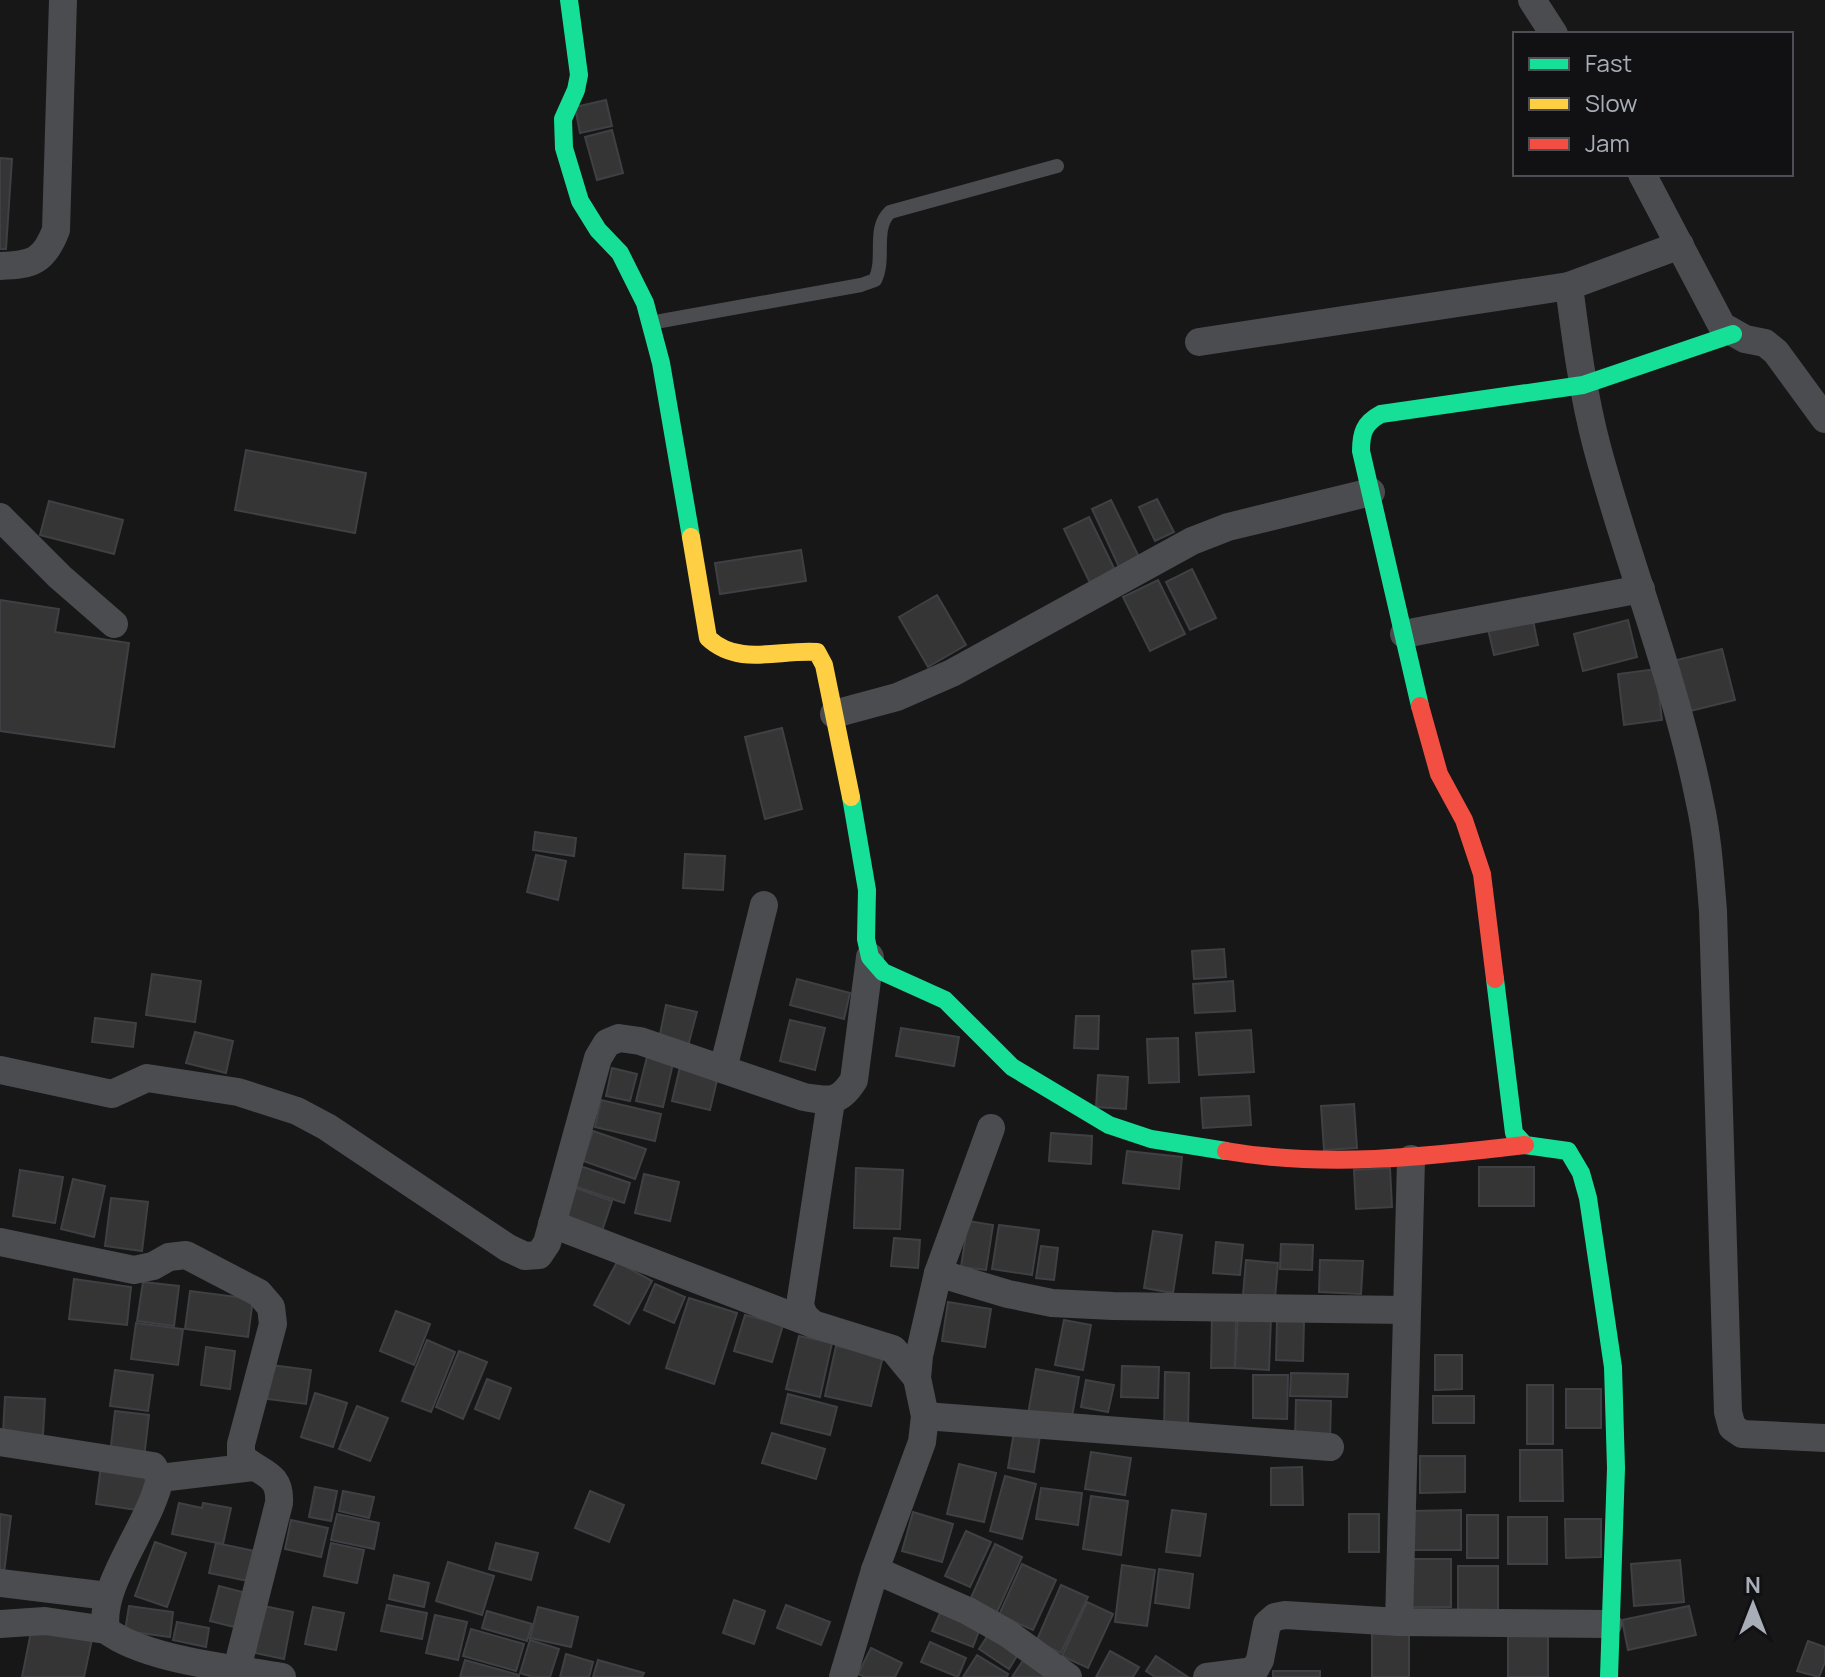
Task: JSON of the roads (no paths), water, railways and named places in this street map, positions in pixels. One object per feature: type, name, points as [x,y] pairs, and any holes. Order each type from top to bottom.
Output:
[{"type":"street","points":[[0,266],[29,264],[48,250],[56,230],[63,0]]},
{"type":"street","points":[[0,1070],[112,1094],[147,1078],[265,1099],[327,1127],[508,1248],[525,1256],[539,1255],[547,1243],[598,1058],[607,1043],[619,1038],[640,1041],[804,1097],[831,1101],[846,1093],[854,1080],[870,957],[866,939],[867,890],[824,665],[817,652],[800,649],[733,656],[717,650],[708,638],[661,363],[650,323],[633,274],[620,253],[598,230],[580,201],[571,176],[562,134],[563,119],[579,75],[569,0]]},
{"type":"street","points":[[1532,0],[1553,32]]},
{"type":"street","points":[[1643,176],[1722,326],[1733,334],[1765,343],[1776,352],[1825,419]]},
{"type":"street","points":[[1199,342],[1569,286],[1680,245]]},
{"type":"street","points":[[1569,286],[1583,385],[1597,448],[1670,684],[1700,802],[1709,860],[1714,927],[1728,1412],[1732,1427],[1742,1434],[1825,1438]]},
{"type":"street","points":[[1525,1145],[1514,1133],[1482,874],[1464,820],[1439,774],[1371,492],[1361,432],[1368,420],[1381,414],[1583,385],[1733,334]]},
{"type":"street","points":[[834,714],[897,697],[952,673],[1192,541],[1228,527],[1371,492]]},
{"type":"street","points":[[0,517],[60,577],[114,624]]},
{"type":"street","points":[[1404,634],[1641,589]]},
{"type":"street","points":[[723,1069],[764,905]]},
{"type":"street","points":[[870,957],[883,972],[945,1000],[1012,1067],[1109,1125],[1151,1139],[1300,1160],[1411,1159],[1525,1145],[1568,1151],[1578,1164],[1590,1207],[1614,1366],[1615,1495],[1608,1624],[1609,1677]]},
{"type":"street","points":[[813,1324],[804,1316],[800,1305],[831,1101]]},
{"type":"street","points":[[843,1677],[875,1570],[922,1442],[925,1416],[917,1378],[919,1356],[938,1273],[991,1128]]},
{"type":"street","points":[[1399,1622],[1411,1159]]},
{"type":"street","points":[[552,1224],[813,1324],[893,1349],[917,1378]]},
{"type":"street","points":[[0,1242],[134,1270],[153,1266],[169,1257],[186,1255],[259,1293],[271,1307],[273,1324],[241,1444],[241,1457],[272,1477],[280,1489],[279,1503],[237,1669]]},
{"type":"street","points":[[938,1273],[1008,1294],[1052,1303],[1407,1310]]},
{"type":"street","points":[[925,1416],[1330,1447]]},
{"type":"street","points":[[0,1442],[140,1463],[153,1466],[160,1478],[156,1498],[108,1596],[103,1614],[106,1630]]},
{"type":"street","points":[[160,1478],[253,1467]]},
{"type":"street","points":[[875,1570],[981,1618],[1068,1677]]},
{"type":"street","points":[[0,1583],[108,1596]]},
{"type":"street","points":[[1207,1677],[1254,1671],[1260,1660],[1267,1624],[1275,1617],[1608,1624]]},
{"type":"street","points":[[0,1624],[45,1621],[106,1630],[122,1643],[181,1668],[237,1669],[282,1677]]},
{"type":"lane","points":[[650,323],[875,280],[881,269],[881,230],[884,218],[890,212],[1057,166]]}]
